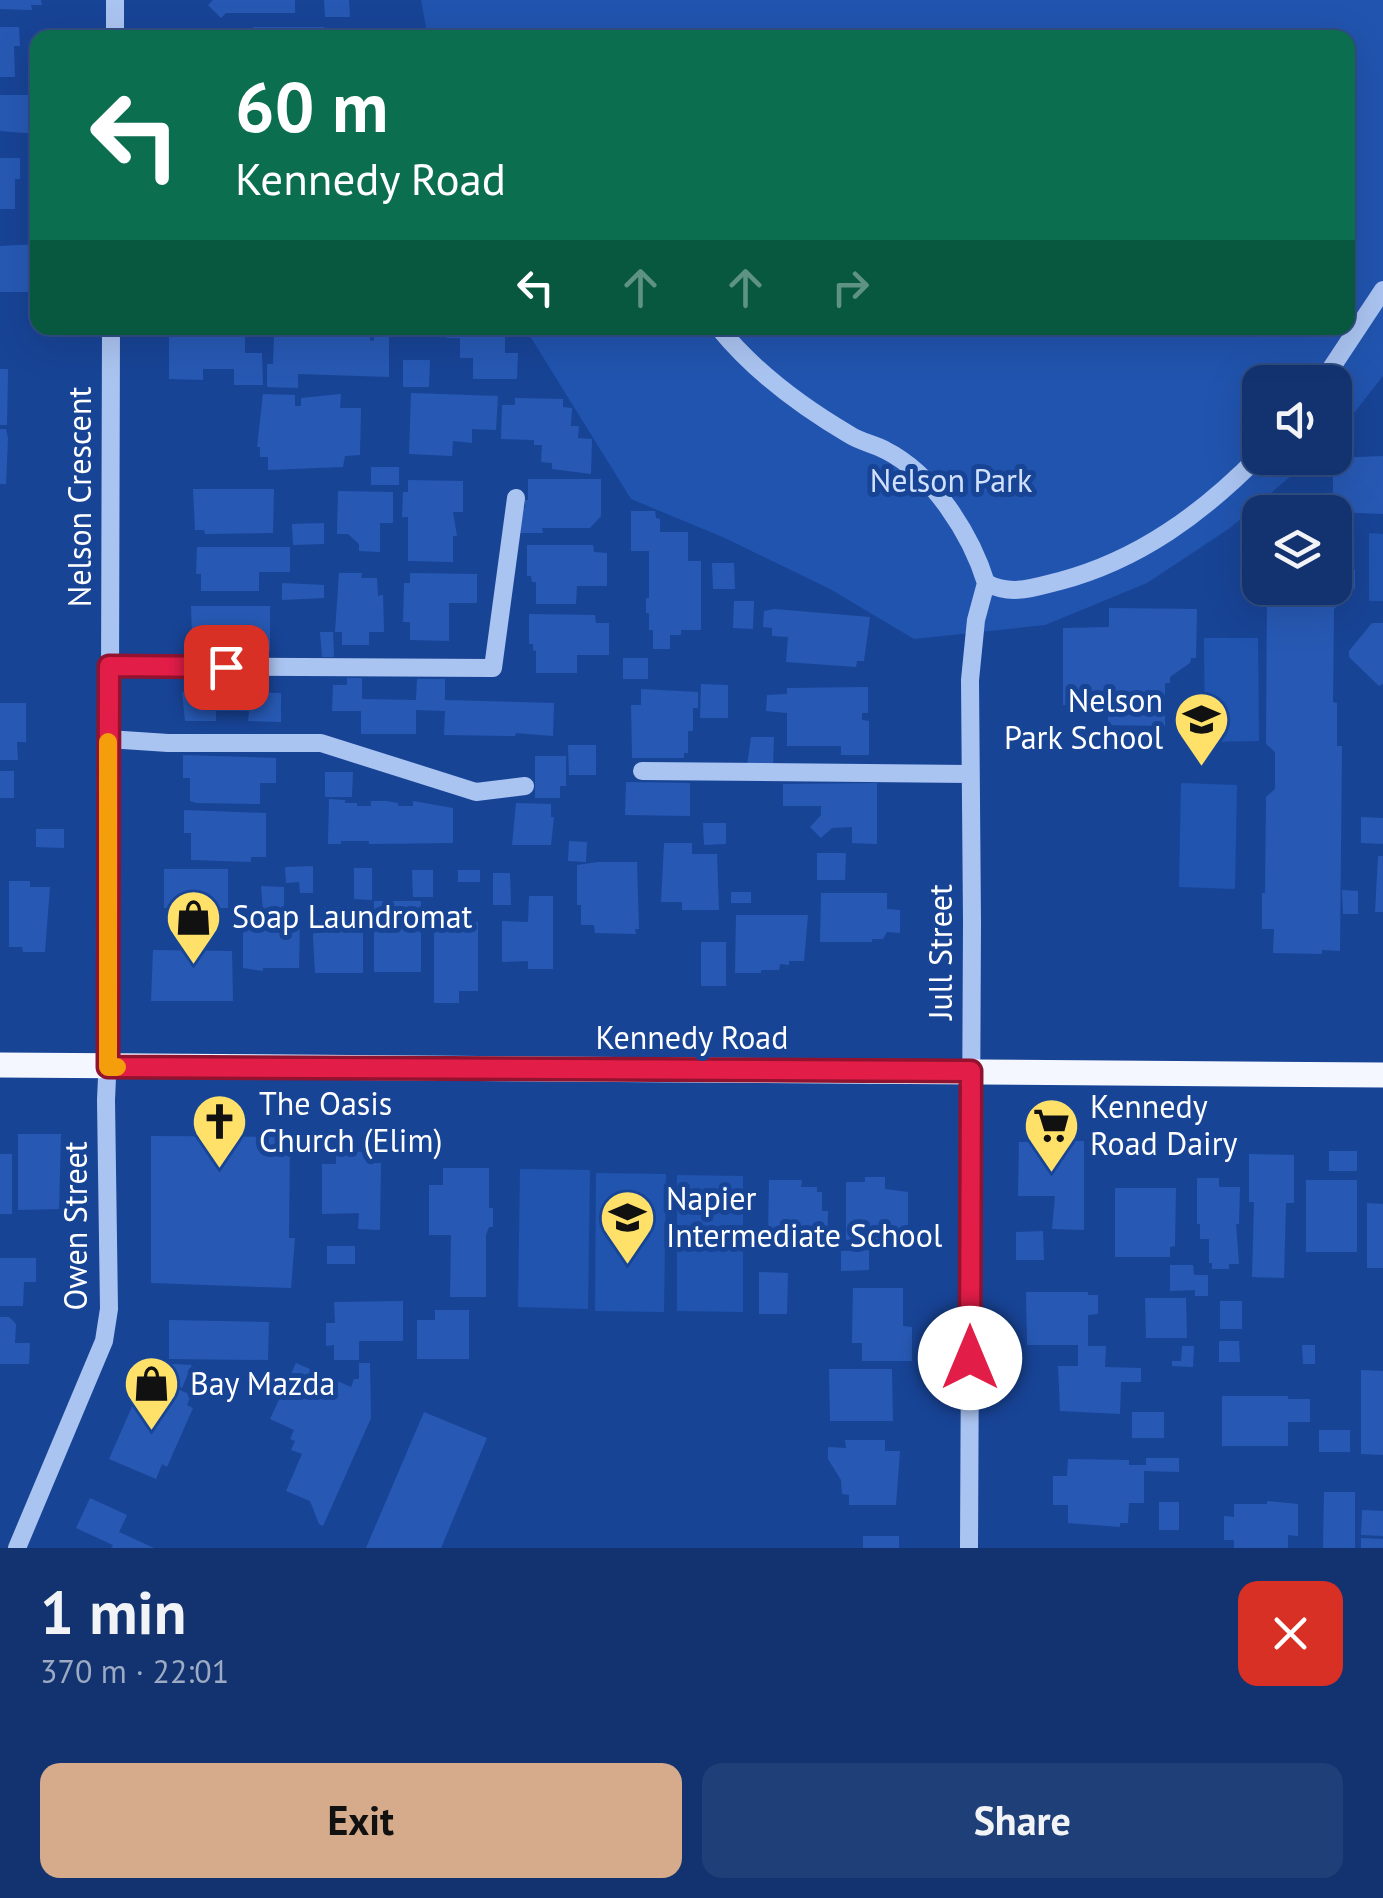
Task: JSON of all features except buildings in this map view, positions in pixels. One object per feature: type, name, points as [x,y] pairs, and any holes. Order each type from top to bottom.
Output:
[{"type":"main road","name":"Kennedy Road","points":[[0,1065],[1383,1075]]},
{"type":"street","points":[[115,0],[115,30]]},
{"type":"street","points":[[1355,332],[1383,290]]},
{"type":"street","name":"Nelson Crescent","points":[[108,1067],[111,335]]},
{"type":"street","points":[[726,335],[761,371],[806,406],[854,438],[888,451],[916,473],[955,521],[979,561],[986,583],[1001,590],[1018,592],[1116,563],[1185,521],[1242,471]]},
{"type":"street","points":[[1333,365],[1353,335]]},
{"type":"street","points":[[109,666],[494,668],[516,498]]},
{"type":"street","name":"Jull Street","points":[[969,1548],[972,655],[986,583]]},
{"type":"street","points":[[108,739],[321,743],[476,792],[525,786]]},
{"type":"street","points":[[642,771],[970,774]]},
{"type":"street","name":"Owen Street","points":[[18,1548],[104,1341],[108,1309],[108,1067]]},
{"type":"green space","name":"Nelson Park","points":[[421,0],[1383,0],[1383,376],[1352,415],[1352,365],[1242,365],[1242,475],[1292,475],[1269,495],[1242,495],[1242,518],[1230,528],[1147,583],[1045,625],[914,639],[830,589],[725,538],[631,499],[529,335],[1355,335],[1355,30],[427,30]]},
{"type":"green space","points":[[1369,533],[1383,534],[1383,601],[1369,601]]},
{"type":"green space","points":[[1204,638],[1258,638],[1259,741],[1205,742]]},
{"type":"green space","points":[[1181,783],[1237,785],[1235,889],[1179,887]]},
{"type":"green space","points":[[520,1169],[590,1170],[588,1309],[518,1307]]},
{"type":"green space","points":[[596,1173],[666,1174],[664,1312],[595,1311]]},
{"type":"green space","points":[[677,1175],[743,1176],[743,1312],[677,1311]]},
{"type":"slow traffic","points":[[108,742],[108,1067],[117,1067]]},
{"type":"place","name":"Nelson Park School","points":[[1202,768]]},
{"type":"place","name":"Soap Laundromat","points":[[193,966]]},
{"type":"place","name":"The Oasis Church (Elim)","points":[[220,1171]]},
{"type":"place","name":"Kennedy Road Dairy","points":[[1051,1174]]},
{"type":"place","name":"Napier Intermediate School","points":[[627,1266]]},
{"type":"place","name":"Bay Mazda","points":[[151,1433]]},
{"type":"route","points":[[226,667],[109,666],[108,1067],[971,1071],[970,1358]]}]
